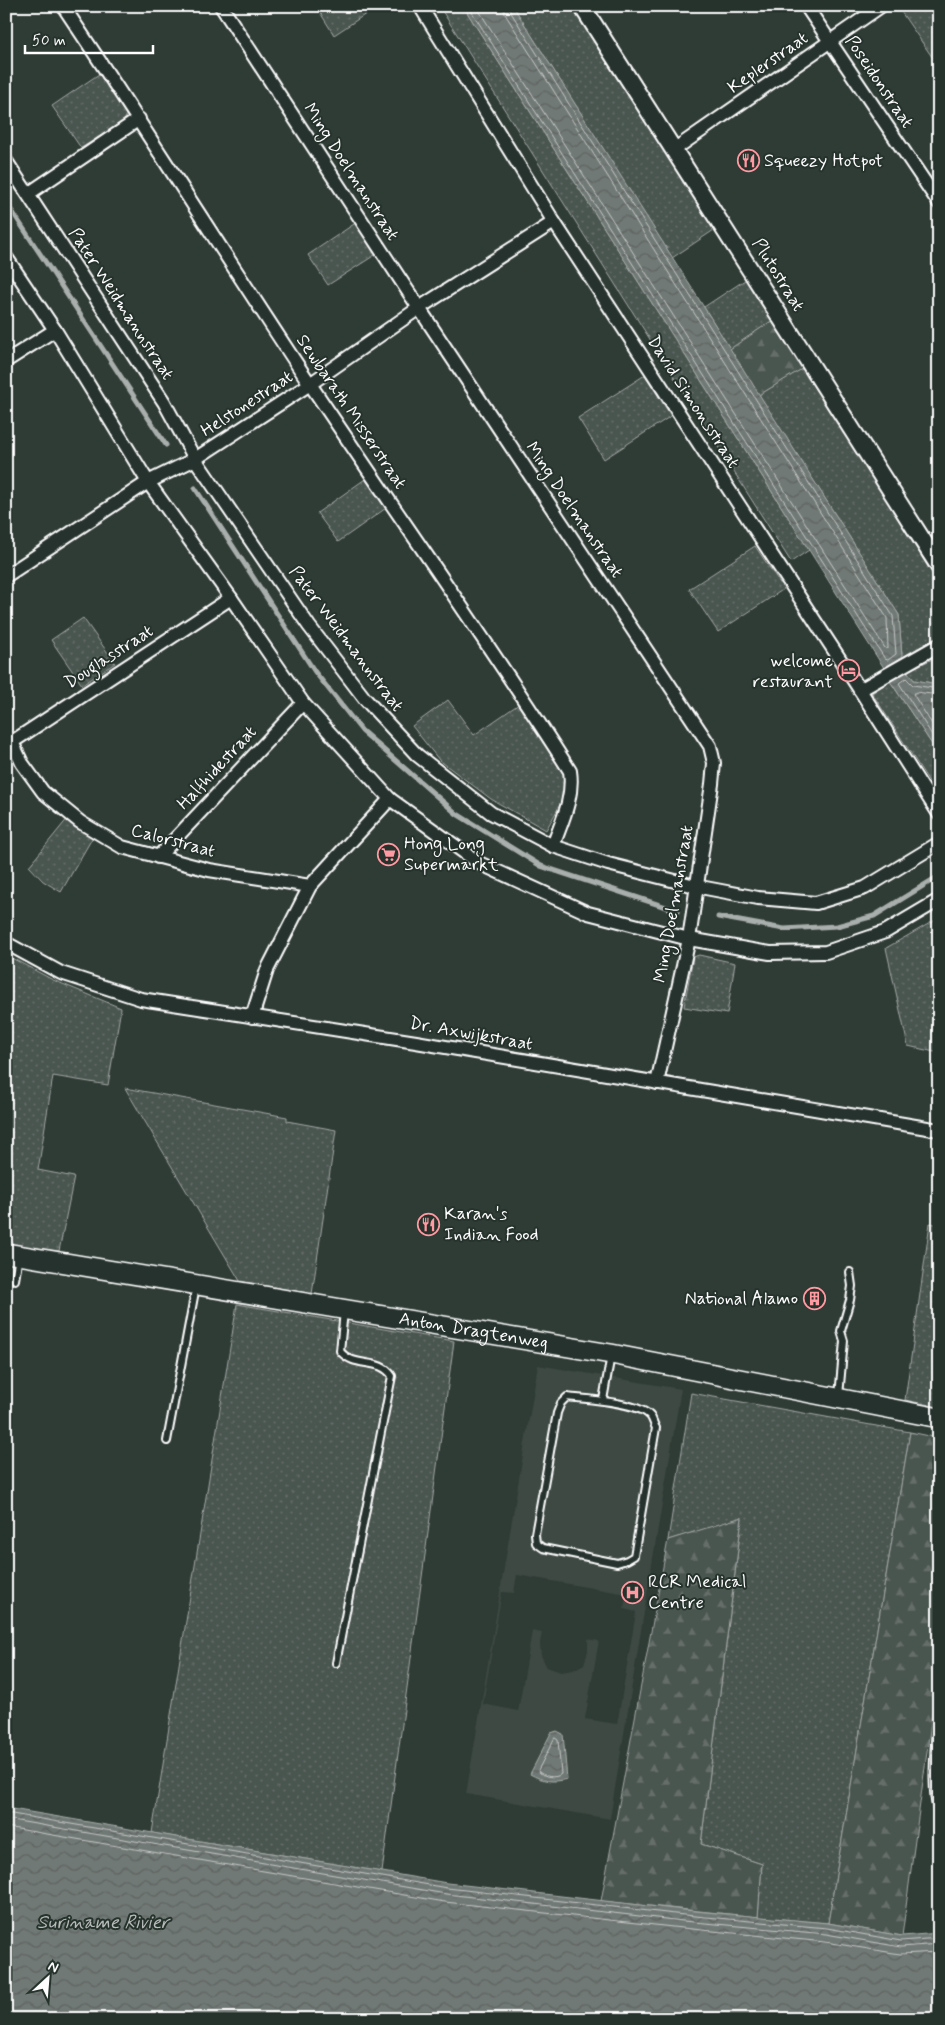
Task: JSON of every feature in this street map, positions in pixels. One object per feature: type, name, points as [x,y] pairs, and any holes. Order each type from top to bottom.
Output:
[{"type":"main road","name":"Anton Dragtenweg","points":[[13,1254],[611,1354],[939,1418]]},
{"type":"street","name":"Sewbarath Misserstraat","points":[[63,6],[139,119],[310,384],[521,694],[570,771],[572,785],[570,798],[553,846]]},
{"type":"street","name":"Ming Doelmanstraat","points":[[221,6],[710,746],[714,763],[712,784],[695,886],[689,939],[656,1084]]},
{"type":"street","name":"David Simonsstraat","points":[[420,6],[554,222],[939,814]]},
{"type":"street","name":"Plutostraat","points":[[582,6],[939,566]]},
{"type":"street","name":"Poseidonstraat","points":[[806,6],[939,203]]},
{"type":"street","name":"Keplerstraat","points":[[675,150],[882,6]]},
{"type":"street","points":[[28,194],[139,119]]},
{"type":"street","name":"Pater Weidmannstraat","points":[[6,161],[164,402],[195,459],[309,626],[365,699],[410,748],[491,813],[553,846],[608,864],[695,886],[758,898],[816,903],[865,888],[939,843]]},
{"type":"street","name":"Helstonestraat","points":[[6,576],[148,482],[195,459],[310,384],[419,308],[554,222]]},
{"type":"street","points":[[6,257],[55,330],[148,482],[303,703],[390,799],[479,863],[588,913],[689,939],[770,953],[826,952],[886,932],[939,900]]},
{"type":"street","points":[[6,361],[55,330]]},
{"type":"street","name":"Douglasstraat","points":[[9,744],[231,598]]},
{"type":"street","points":[[860,690],[939,645]]},
{"type":"street","name":"Halfhidestraat","points":[[158,857],[303,703]]},
{"type":"street","name":"Calorstraat","points":[[9,744],[43,792],[80,822],[122,847],[209,870],[310,886]]},
{"type":"street","points":[[252,1017],[267,970],[310,886],[390,799]]},
{"type":"street","name":"Dr. Axwijkstraat","points":[[6,943],[60,973],[141,999],[416,1042],[656,1084],[939,1130]]},
{"type":"lane","points":[[13,1254],[15,1280]]},
{"type":"lane","points":[[839,1398],[844,1341],[841,1332],[850,1300],[852,1286],[850,1272]]},
{"type":"lane","points":[[167,1442],[196,1285]]},
{"type":"lane","points":[[336,1663],[392,1376],[388,1369],[380,1365],[351,1360],[340,1351],[344,1310]]},
{"type":"lane","points":[[603,1400],[611,1354]]},
{"type":"lane","points":[[567,1397],[603,1400],[643,1410],[651,1417],[656,1428],[634,1556],[617,1563],[543,1548],[536,1543],[535,1534],[560,1403],[567,1397]]},
{"type":"lane","points":[[939,1712],[934,1771],[936,1807],[939,1815]]},
{"type":"shaded area","name":"RCR Medical Centre","points":[[538,1365],[681,1389],[610,1819],[466,1794]],"holes":[[[517,1575],[626,1594],[624,1609],[636,1612],[617,1724],[585,1719],[599,1641],[588,1639],[588,1651],[584,1664],[573,1670],[561,1672],[547,1667],[541,1655],[540,1643],[542,1633],[532,1631],[518,1711],[483,1704],[502,1592],[514,1593]]]},
{"type":"green space","points":[[316,6],[378,6],[334,35]]},
{"type":"green space","points":[[439,6],[463,6],[809,550],[791,562]]},
{"type":"green space","points":[[513,6],[574,6],[717,228],[672,258]]},
{"type":"green space","points":[[897,6],[939,6],[939,67]]},
{"type":"green space","points":[[99,74],[126,112],[126,117],[123,122],[81,148],[52,106]]},
{"type":"green space","points":[[357,222],[378,253],[328,285],[308,255]]},
{"type":"green space","points":[[748,278],[773,320],[730,349],[704,307]]},
{"type":"green space","points":[[773,320],[805,367],[759,395],[730,349]]},
{"type":"green space","points":[[805,367],[939,585],[939,636],[902,657],[899,615],[759,395]]},
{"type":"green space","points":[[645,375],[671,416],[604,459],[578,418]]},
{"type":"green space","points":[[368,477],[389,506],[338,542],[317,513]]},
{"type":"green space","points":[[755,546],[784,589],[718,632],[689,589]]},
{"type":"green space","points":[[83,618],[115,663],[82,685],[51,640]]},
{"type":"green space","points":[[939,656],[939,684],[914,680],[907,671]]},
{"type":"green space","points":[[890,681],[939,755],[939,797],[872,693]]},
{"type":"green space","points":[[448,700],[474,735],[519,704],[564,772],[564,798],[546,830],[491,799],[439,760],[412,726]]},
{"type":"green space","points":[[68,818],[94,835],[61,892],[43,881],[29,866]]},
{"type":"green space","points":[[939,918],[939,1053],[908,1046],[886,948]]},
{"type":"green space","points":[[6,955],[53,980],[121,1008],[108,1085],[53,1076],[38,1170],[74,1177],[59,1251],[6,1244]]},
{"type":"green space","points":[[699,955],[735,963],[727,1014],[684,1007],[693,957]]},
{"type":"green space","points":[[125,1088],[287,1117],[287,1121],[336,1130],[312,1294],[240,1281]]},
{"type":"green space","points":[[930,1223],[939,1225],[939,1407],[905,1400]]},
{"type":"green space","points":[[237,1304],[454,1341],[382,1872],[152,1833]]},
{"type":"green space","points":[[691,1393],[910,1432],[828,1923],[758,1917],[762,1864],[701,1844],[742,1518],[668,1540]]},
{"type":"green space","points":[[910,1432],[939,1438],[939,1663],[902,1936],[828,1923]]},
{"type":"green space","points":[[742,1517],[701,1844],[762,1864],[758,1917],[601,1901],[668,1540]]},
{"type":"water","points":[[463,6],[513,6],[899,615],[902,657],[884,668]]},
{"type":"water","points":[[907,671],[914,680],[939,684],[939,755],[890,681]]},
{"type":"water","points":[[557,1731],[563,1734],[567,1779],[548,1781],[530,1774],[551,1733]]},
{"type":"water","name":"Suriname Rivier","points":[[6,1808],[447,1883],[684,1910],[828,1923],[902,1936],[939,1933],[939,2019],[6,2019]]},
{"type":"waterway","points":[[6,202],[166,445]]},
{"type":"waterway","points":[[195,488],[315,672],[362,731],[457,814],[541,866],[678,911]]},
{"type":"waterway","points":[[718,917],[784,929],[837,926],[874,916],[939,876]]},
{"type":"place","name":"Squeezy Hotpot","points":[[748,161]]},
{"type":"place","name":"welcome restaurant","points":[[849,671]]},
{"type":"place","name":"Hong Long Supermarkt","points":[[388,854]]},
{"type":"place","name":"Karan's Indian Food","points":[[428,1224]]},
{"type":"place","name":"National Alamo","points":[[814,1299]]},
{"type":"place","name":"RCR Medical Centre","points":[[632,1592]]}]
